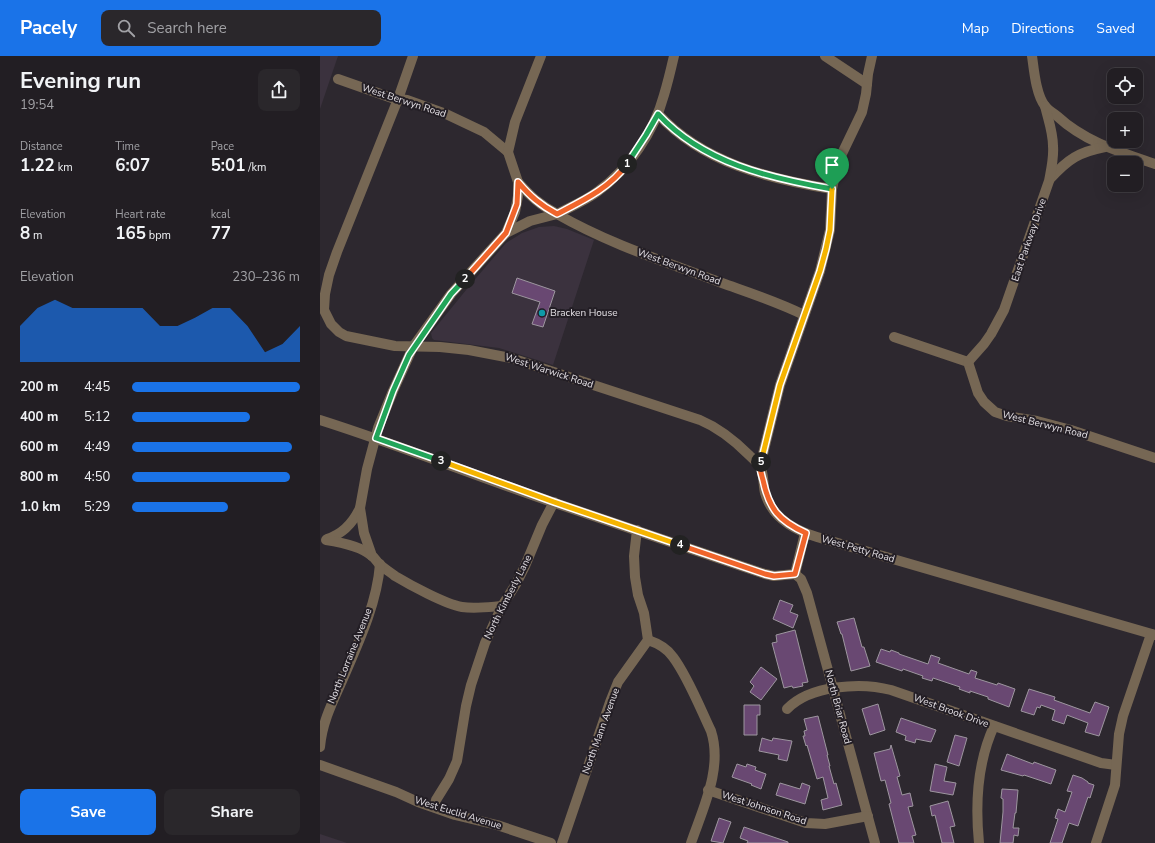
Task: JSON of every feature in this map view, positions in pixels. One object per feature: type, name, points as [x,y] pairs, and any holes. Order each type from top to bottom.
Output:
[{"type":"street","name":"West Warwick Road","points":[[413,56],[398,99],[335,257],[325,294],[324,310],[331,324],[339,332],[346,336],[380,344],[414,348],[440,347],[468,350],[511,358],[700,420],[726,434],[760,466]]},
{"type":"street","points":[[372,556],[364,533],[360,508],[367,469],[376,438],[393,391],[414,348],[451,294],[506,233],[517,204],[518,182],[508,152],[515,122],[541,56]]},
{"type":"street","points":[[506,233],[530,221],[557,214],[588,198],[616,177],[624,169],[639,148],[658,114],[674,56]]},
{"type":"street","points":[[825,56],[867,84]]},
{"type":"street","points":[[320,420],[376,438],[554,502],[765,574],[774,576],[795,574],[806,533],[785,522],[774,510],[766,495],[760,466],[780,385],[820,271],[830,230],[832,189],[838,162],[862,112],[872,56]]},
{"type":"street","name":"East Parkway Drive","points":[[968,362],[988,339],[1004,310],[1048,181],[1052,165],[1054,148],[1052,135],[1045,106],[1035,78],[1032,56]]},
{"type":"street","name":"West Berwyn Road","points":[[338,79],[398,99],[407,100],[470,124],[494,139],[508,152]]},
{"type":"street","points":[[1045,106],[1074,131],[1105,147],[1155,164]]},
{"type":"street","points":[[658,114],[664,121],[697,146],[722,160],[749,171],[797,183],[832,189]]},
{"type":"street","points":[[1048,181],[1062,165],[1076,156],[1090,150],[1105,147]]},
{"type":"street","name":"West Berwyn Road","points":[[518,182],[533,198],[557,214],[592,233],[633,250],[777,302],[804,315]]},
{"type":"street","points":[[894,336],[968,362]]},
{"type":"street","name":"West Berwyn Road","points":[[968,362],[978,393],[984,402],[996,412],[1006,416],[1049,424],[1071,430],[1155,458]]},
{"type":"street","name":"North Kimberly Lane","points":[[434,807],[436,800],[449,779],[457,761],[466,706],[471,685],[485,643],[502,606],[525,566],[542,525],[554,502]]},
{"type":"street","points":[[323,540],[341,533],[350,524],[360,508]]},
{"type":"street","points":[[637,530],[634,556],[635,577],[638,595],[644,613],[648,640],[662,646],[673,656],[711,731],[714,740],[714,769],[691,843]]},
{"type":"street","name":"West Petty Road","points":[[806,533],[1153,635]]},
{"type":"street","points":[[323,540],[350,546],[372,556],[396,576],[449,603],[461,607],[472,608],[502,606]]},
{"type":"street","name":"North Lorraine Avenue","points":[[320,747],[326,718],[359,640],[369,612],[379,577],[380,564]]},
{"type":"street","name":"North Briar Road","points":[[795,574],[801,579],[805,586],[875,843]]},
{"type":"street","points":[[1096,843],[1113,794],[1119,734],[1123,716],[1153,635]]},
{"type":"street","name":"North Mann Avenue","points":[[562,843],[618,682],[648,640]]},
{"type":"street","name":"West Brook Drive","points":[[787,709],[805,696],[833,688],[857,685],[885,688],[1101,764],[1116,765]]},
{"type":"street","points":[[979,843],[977,820],[978,787],[986,743],[994,726]]},
{"type":"street","name":"West Euclid Avenue","points":[[320,765],[455,815],[497,825],[551,843]]},
{"type":"street","name":"West Johnson Road","points":[[708,790],[806,823],[825,824],[868,816]]},
{"type":"shaded area","points":[[320,56],[338,56],[320,109]]},
{"type":"shaded area","points":[[554,226],[567,229],[594,240],[553,365],[499,348],[434,340],[432,338],[431,333],[506,243],[522,233],[539,227]]},
{"type":"shaded area","points":[[320,834],[347,843],[320,843]]},
{"type":"building","name":"Bracken House","points":[[517,278],[555,291],[543,327],[532,324],[540,302],[512,293]]},
{"type":"building","points":[[780,600],[793,605],[790,612],[798,615],[793,628],[773,619]]},
{"type":"building","points":[[854,618],[862,647],[864,647],[870,666],[851,671],[842,634],[837,622]]},
{"type":"building","points":[[795,630],[808,682],[802,683],[803,686],[784,688],[772,643],[777,642],[776,635]]},
{"type":"building","points":[[881,649],[890,652],[891,650],[928,664],[931,655],[940,658],[938,663],[969,674],[971,670],[977,672],[975,678],[997,685],[998,683],[1015,689],[1009,707],[988,699],[988,697],[959,689],[960,687],[933,678],[932,681],[903,669],[902,671],[876,662]]},
{"type":"building","points":[[761,667],[777,679],[761,700],[750,692],[754,686],[750,682]]},
{"type":"building","points":[[1029,689],[1055,697],[1054,700],[1090,713],[1095,702],[1109,707],[1099,736],[1085,732],[1088,723],[1067,715],[1064,724],[1052,720],[1055,710],[1041,705],[1040,708],[1037,707],[1034,715],[1021,711]]},
{"type":"building","points":[[878,704],[885,730],[870,735],[862,709]]},
{"type":"building","points":[[744,705],[760,705],[760,715],[757,715],[757,735],[744,735]]},
{"type":"building","points":[[818,716],[828,755],[829,766],[834,784],[836,783],[842,805],[823,810],[821,800],[828,798],[823,777],[817,779],[803,736],[805,736],[804,731],[807,730],[804,719]]},
{"type":"building","points":[[901,718],[936,730],[931,742],[916,739],[915,743],[905,740],[906,736],[896,732]]},
{"type":"building","points":[[955,735],[967,738],[959,766],[947,762]]},
{"type":"building","points":[[762,738],[772,741],[773,738],[792,741],[787,761],[778,759],[779,755],[759,751]]},
{"type":"building","points":[[891,745],[900,776],[897,777],[902,795],[910,793],[913,806],[908,807],[916,835],[912,836],[914,843],[899,843],[889,804],[891,803],[885,780],[881,781],[874,753],[890,749]]},
{"type":"building","points":[[1007,754],[1033,764],[1034,762],[1056,770],[1051,784],[1024,775],[1001,770]]},
{"type":"building","points":[[737,764],[746,767],[747,764],[756,767],[755,770],[766,774],[761,789],[732,777]]},
{"type":"building","points":[[935,764],[947,767],[944,781],[956,783],[953,795],[930,791]]},
{"type":"building","points":[[1073,775],[1094,785],[1090,798],[1088,797],[1078,826],[1069,823],[1062,843],[1050,843],[1058,819],[1055,818],[1058,809],[1065,812],[1072,792],[1067,791]]},
{"type":"building","points":[[780,783],[800,789],[802,783],[810,786],[805,804],[776,795]]},
{"type":"building","points":[[1002,789],[1018,790],[1013,828],[1019,828],[1018,836],[1014,835],[1013,843],[1000,843],[1003,812],[1003,799],[1001,798]]},
{"type":"building","points":[[948,801],[955,826],[950,827],[954,843],[942,843],[935,815],[932,816],[930,806]]},
{"type":"building","points":[[719,818],[731,822],[723,843],[711,841]]},
{"type":"building","points":[[744,827],[788,843],[747,843],[748,841],[740,838]]},
{"type":"place","name":"Bracken House","points":[[542,313]]},
{"type":"route","points":[[658,114],[664,121],[697,146],[722,160],[749,171],[797,183],[832,189],[830,230],[826,249],[820,271],[780,385],[760,466],[766,495],[778,516],[793,527],[806,533],[795,574],[774,576],[765,574],[652,534],[554,502],[376,438],[378,428],[409,355],[451,294],[506,233],[517,204],[518,182],[537,202],[557,214],[588,198],[616,177],[624,169],[639,148],[658,114]]}]
